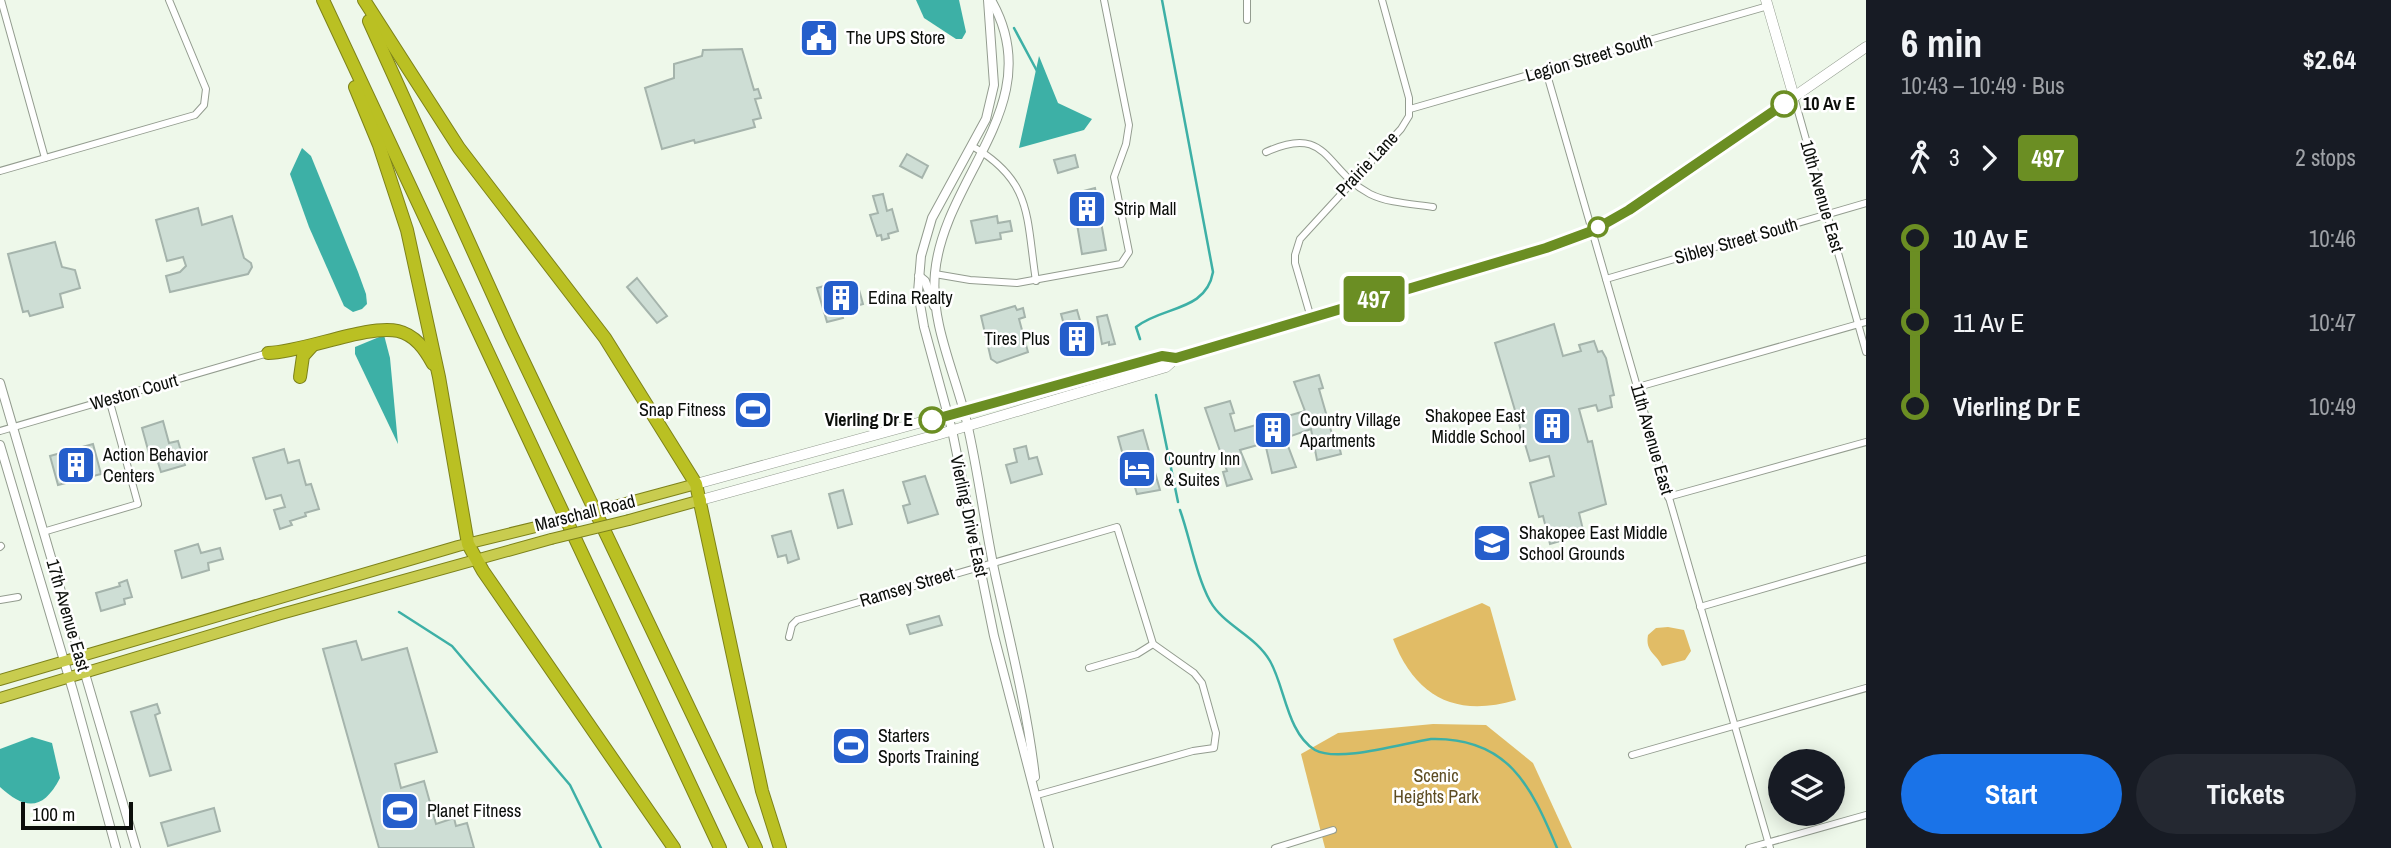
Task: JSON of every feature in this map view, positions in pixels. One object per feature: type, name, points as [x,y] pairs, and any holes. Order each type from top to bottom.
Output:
[{"type":"highway","points":[[322,0],[379,145],[407,230],[439,377],[468,544],[674,848]]},
{"type":"highway","points":[[322,0],[720,848]]},
{"type":"highway","points":[[362,0],[460,148],[606,338],[696,484],[762,791],[779,848]]},
{"type":"highway","points":[[362,0],[511,335],[756,848]]},
{"type":"highway","points":[[268,353],[285,352],[385,330],[399,331],[419,343],[439,377]]},
{"type":"highway","points":[[300,377],[303,356],[313,345]]},
{"type":"highway","name":"Marschall Road","points":[[0,680],[468,544],[696,484]]},
{"type":"highway","name":"Marschall Road","points":[[0,698],[476,558],[701,500]]},
{"type":"main road","name":"10th Avenue East","points":[[1767,3],[1794,97]]},
{"type":"main road","name":"Marschall Road","points":[[696,484],[1162,356],[1176,358],[1512,259],[1592,231],[1655,193],[1866,47]]},
{"type":"main road","name":"Marschall Road","points":[[701,500],[1166,368],[1176,358]]},
{"type":"street","points":[[1,0],[45,158]]},
{"type":"street","points":[[0,171],[195,115],[204,105],[206,89],[169,0]]},
{"type":"street","name":"Vierling Drive East","points":[[990,0],[994,85],[986,119],[932,218],[925,236],[918,292],[924,327],[952,430],[979,565],[1049,848]]},
{"type":"street","name":"Vierling Drive East","points":[[990,0],[1006,32],[1008,72],[1003,106],[945,226],[935,274],[939,315],[968,426],[1032,747],[1037,794]]},
{"type":"street","points":[[935,274],[984,281],[1036,281],[1121,264],[1129,252],[1114,177],[1129,125],[1104,0]]},
{"type":"street","points":[[1247,0],[1247,20]]},
{"type":"street","points":[[1382,0],[1410,109]]},
{"type":"street","name":"Legion Street South","points":[[1410,109],[1546,71],[1767,3]]},
{"type":"street","name":"11th Avenue East","points":[[1546,71],[1769,845]]},
{"type":"street","name":"10th Avenue East","points":[[1794,97],[1866,352]]},
{"type":"street","name":"Prairie Lane","points":[[1311,318],[1295,263],[1296,245],[1305,231],[1405,124],[1410,109]]},
{"type":"street","points":[[1266,152],[1288,142],[1305,142],[1321,151],[1352,180],[1373,195],[1433,207]]},
{"type":"street","points":[[972,146],[1001,164],[1018,188],[1036,281]]},
{"type":"street","name":"Sibley Street South","points":[[1606,279],[1866,204]]},
{"type":"street","points":[[919,276],[925,281],[939,315]]},
{"type":"street","points":[[1638,387],[1866,322]]},
{"type":"street","name":"Weston Court","points":[[0,431],[268,353]]},
{"type":"street","name":"17th Avenue East","points":[[0,383],[136,848]]},
{"type":"street","points":[[43,532],[138,504],[109,399]]},
{"type":"street","points":[[1668,497],[1866,442]]},
{"type":"street","name":"17th Avenue East","points":[[0,445],[116,848]]},
{"type":"street","name":"Ramsey Street","points":[[789,637],[792,625],[797,620],[1117,527],[1153,644]]},
{"type":"street","points":[[1700,607],[1866,559]]},
{"type":"street","points":[[0,600],[18,597]]},
{"type":"street","points":[[1037,794],[1193,751],[1213,748],[1216,733],[1202,683],[1194,673],[1153,644],[1138,654],[1089,668]]},
{"type":"street","points":[[1632,755],[1866,688]]},
{"type":"street","points":[[1749,848],[1769,845],[1866,815]]},
{"type":"street","points":[[1275,848],[1333,830]]},
{"type":"green space","points":[[1482,603],[1490,607],[1516,700],[1494,705],[1457,704],[1440,698],[1413,676],[1393,639]]},
{"type":"green space","points":[[1656,628],[1684,630],[1691,651],[1685,660],[1662,666],[1647,641],[1648,635]]},
{"type":"green space","name":"Scenic Heights Park","points":[[1433,724],[1486,725],[1533,763],[1572,848],[1325,848],[1301,754],[1338,733]]},
{"type":"water","points":[[916,0],[959,0],[966,32],[962,39],[956,39],[924,18]]},
{"type":"water","points":[[1039,56],[1058,103],[1092,119],[1084,130],[1019,148]]},
{"type":"water","points":[[302,148],[311,156],[358,272],[366,294],[367,304],[362,309],[353,312],[344,306],[309,227],[290,174]]},
{"type":"water","points":[[384,335],[390,358],[398,444],[355,354],[355,347]]},
{"type":"water","points":[[32,737],[52,743],[60,778],[47,797],[33,804],[18,800],[0,787],[0,749]]},
{"type":"building","points":[[742,49],[754,90],[758,89],[761,98],[755,99],[761,118],[753,120],[755,127],[662,149],[645,88],[674,78],[674,64],[702,56],[703,50]]},
{"type":"building","points":[[907,154],[928,166],[922,178],[900,166]]},
{"type":"building","points":[[1075,155],[1078,167],[1058,173],[1054,160]]},
{"type":"building","name":"Strip Mall","points":[[1095,188],[1106,250],[1082,254],[1072,194]]},
{"type":"building","points":[[883,194],[887,211],[892,209],[898,231],[888,234],[889,238],[882,240],[881,235],[877,236],[870,215],[878,213],[873,196]]},
{"type":"building","points":[[198,208],[202,225],[232,216],[244,258],[252,267],[248,274],[170,292],[166,276],[180,272],[186,266],[183,257],[167,261],[156,220]]},
{"type":"building","points":[[997,216],[998,223],[1010,221],[1012,231],[1000,233],[1001,239],[976,243],[971,221]]},
{"type":"building","points":[[55,242],[62,267],[75,270],[80,288],[60,294],[63,307],[30,316],[28,311],[23,312],[8,254]]},
{"type":"building","points":[[637,278],[667,316],[657,323],[627,287]]},
{"type":"building","name":"Edina Realty","points":[[835,283],[837,291],[858,286],[863,304],[841,310],[843,318],[827,322],[817,288]]},
{"type":"building","points":[[1015,306],[1017,310],[1023,308],[1025,317],[1019,319],[1028,352],[997,363],[991,359],[981,316]]},
{"type":"building","name":"Tires Plus","points":[[1077,310],[1089,352],[1073,357],[1061,314]]},
{"type":"building","points":[[1107,315],[1115,344],[1102,344],[1097,317]]},
{"type":"building","name":"Shakopee East Middle School","points":[[1554,324],[1563,356],[1581,351],[1579,345],[1594,341],[1598,352],[1602,351],[1606,358],[1614,395],[1610,396],[1612,407],[1598,411],[1596,405],[1579,409],[1588,442],[1592,441],[1606,504],[1579,513],[1584,534],[1550,544],[1530,483],[1554,476],[1549,456],[1530,461],[1495,343]]},
{"type":"building","name":"Country Village Apartments","points":[[1319,375],[1323,388],[1319,389],[1334,441],[1338,441],[1341,454],[1317,460],[1311,429],[1285,438],[1296,467],[1272,473],[1265,443],[1240,450],[1252,479],[1227,486],[1223,472],[1227,471],[1205,408],[1230,401],[1234,413],[1230,414],[1235,431],[1305,411],[1294,382]]},
{"type":"building","points":[[163,421],[169,443],[178,441],[185,465],[161,472],[156,456],[150,457],[142,428]]},
{"type":"building","name":"Country Inn & Suites","points":[[1143,430],[1160,490],[1137,494],[1132,477],[1124,480],[1119,460],[1124,459],[1118,437]]},
{"type":"building","name":"Action Behavior Centers","points":[[93,444],[101,474],[58,485],[50,456]]},
{"type":"building","points":[[1026,446],[1029,459],[1037,457],[1042,474],[1011,483],[1006,465],[1017,462],[1014,449]]},
{"type":"building","points":[[284,449],[288,463],[299,460],[306,485],[311,484],[319,509],[305,513],[306,516],[290,521],[292,525],[280,529],[274,510],[285,507],[281,495],[266,499],[253,458]]},
{"type":"building","points":[[925,476],[938,514],[908,523],[903,506],[910,504],[903,482]]},
{"type":"building","points":[[843,490],[852,524],[838,528],[829,494]]},
{"type":"building","points":[[791,531],[799,559],[788,563],[786,555],[778,557],[772,536]]},
{"type":"building","points":[[198,544],[201,553],[220,548],[223,559],[208,563],[209,570],[182,578],[175,551]]},
{"type":"building","points":[[127,580],[132,597],[124,599],[125,604],[101,611],[96,593],[120,586],[119,583]]},
{"type":"building","points":[[939,616],[942,625],[910,634],[907,625]]},
{"type":"building","points":[[356,641],[362,660],[407,648],[437,752],[395,764],[401,788],[424,781],[436,824],[454,818],[456,826],[467,823],[474,848],[379,848],[323,649]]},
{"type":"building","points":[[157,704],[160,713],[155,715],[171,770],[150,776],[131,712]]},
{"type":"building","points":[[214,808],[220,831],[168,846],[161,823]]},
{"type":"waterway","points":[[1140,339],[1136,327],[1202,295],[1213,272],[1162,0]]},
{"type":"waterway","points":[[1014,28],[1037,71]]},
{"type":"waterway","points":[[1156,395],[1178,502]]},
{"type":"waterway","points":[[1180,510],[1210,601],[1223,617],[1264,652],[1275,672],[1292,721],[1306,742],[1315,750],[1339,754],[1372,751],[1431,739],[1480,746],[1498,756],[1526,786],[1557,848]]},
{"type":"waterway","points":[[399,612],[452,646],[570,785],[601,848]]},
{"type":"bus line","name":"497","points":[[932,420],[1162,356],[1176,358],[1512,259],[1592,231],[1629,210],[1784,104]]},
{"type":"place","name":"The UPS Store","points":[[819,38]]},
{"type":"place","name":"10 Av E","points":[[1784,104]]},
{"type":"place","name":"Strip Mall","points":[[1087,209]]},
{"type":"place","name":"Edina Realty","points":[[841,298]]},
{"type":"place","name":"Tires Plus","points":[[1077,339]]},
{"type":"place","name":"Snap Fitness","points":[[753,410]]},
{"type":"place","name":"Vierling Dr E","points":[[932,420]]},
{"type":"place","name":"Shakopee East Middle School","points":[[1552,426]]},
{"type":"place","name":"Country Village Apartments","points":[[1273,430]]},
{"type":"place","name":"Action Behavior Centers","points":[[76,465]]},
{"type":"place","name":"Country Inn & Suites","points":[[1137,469]]},
{"type":"place","name":"Shakopee East Middle School Grounds","points":[[1492,543]]},
{"type":"place","name":"Starters Sports Training","points":[[851,746]]},
{"type":"place","name":"Planet Fitness","points":[[400,811]]}]
